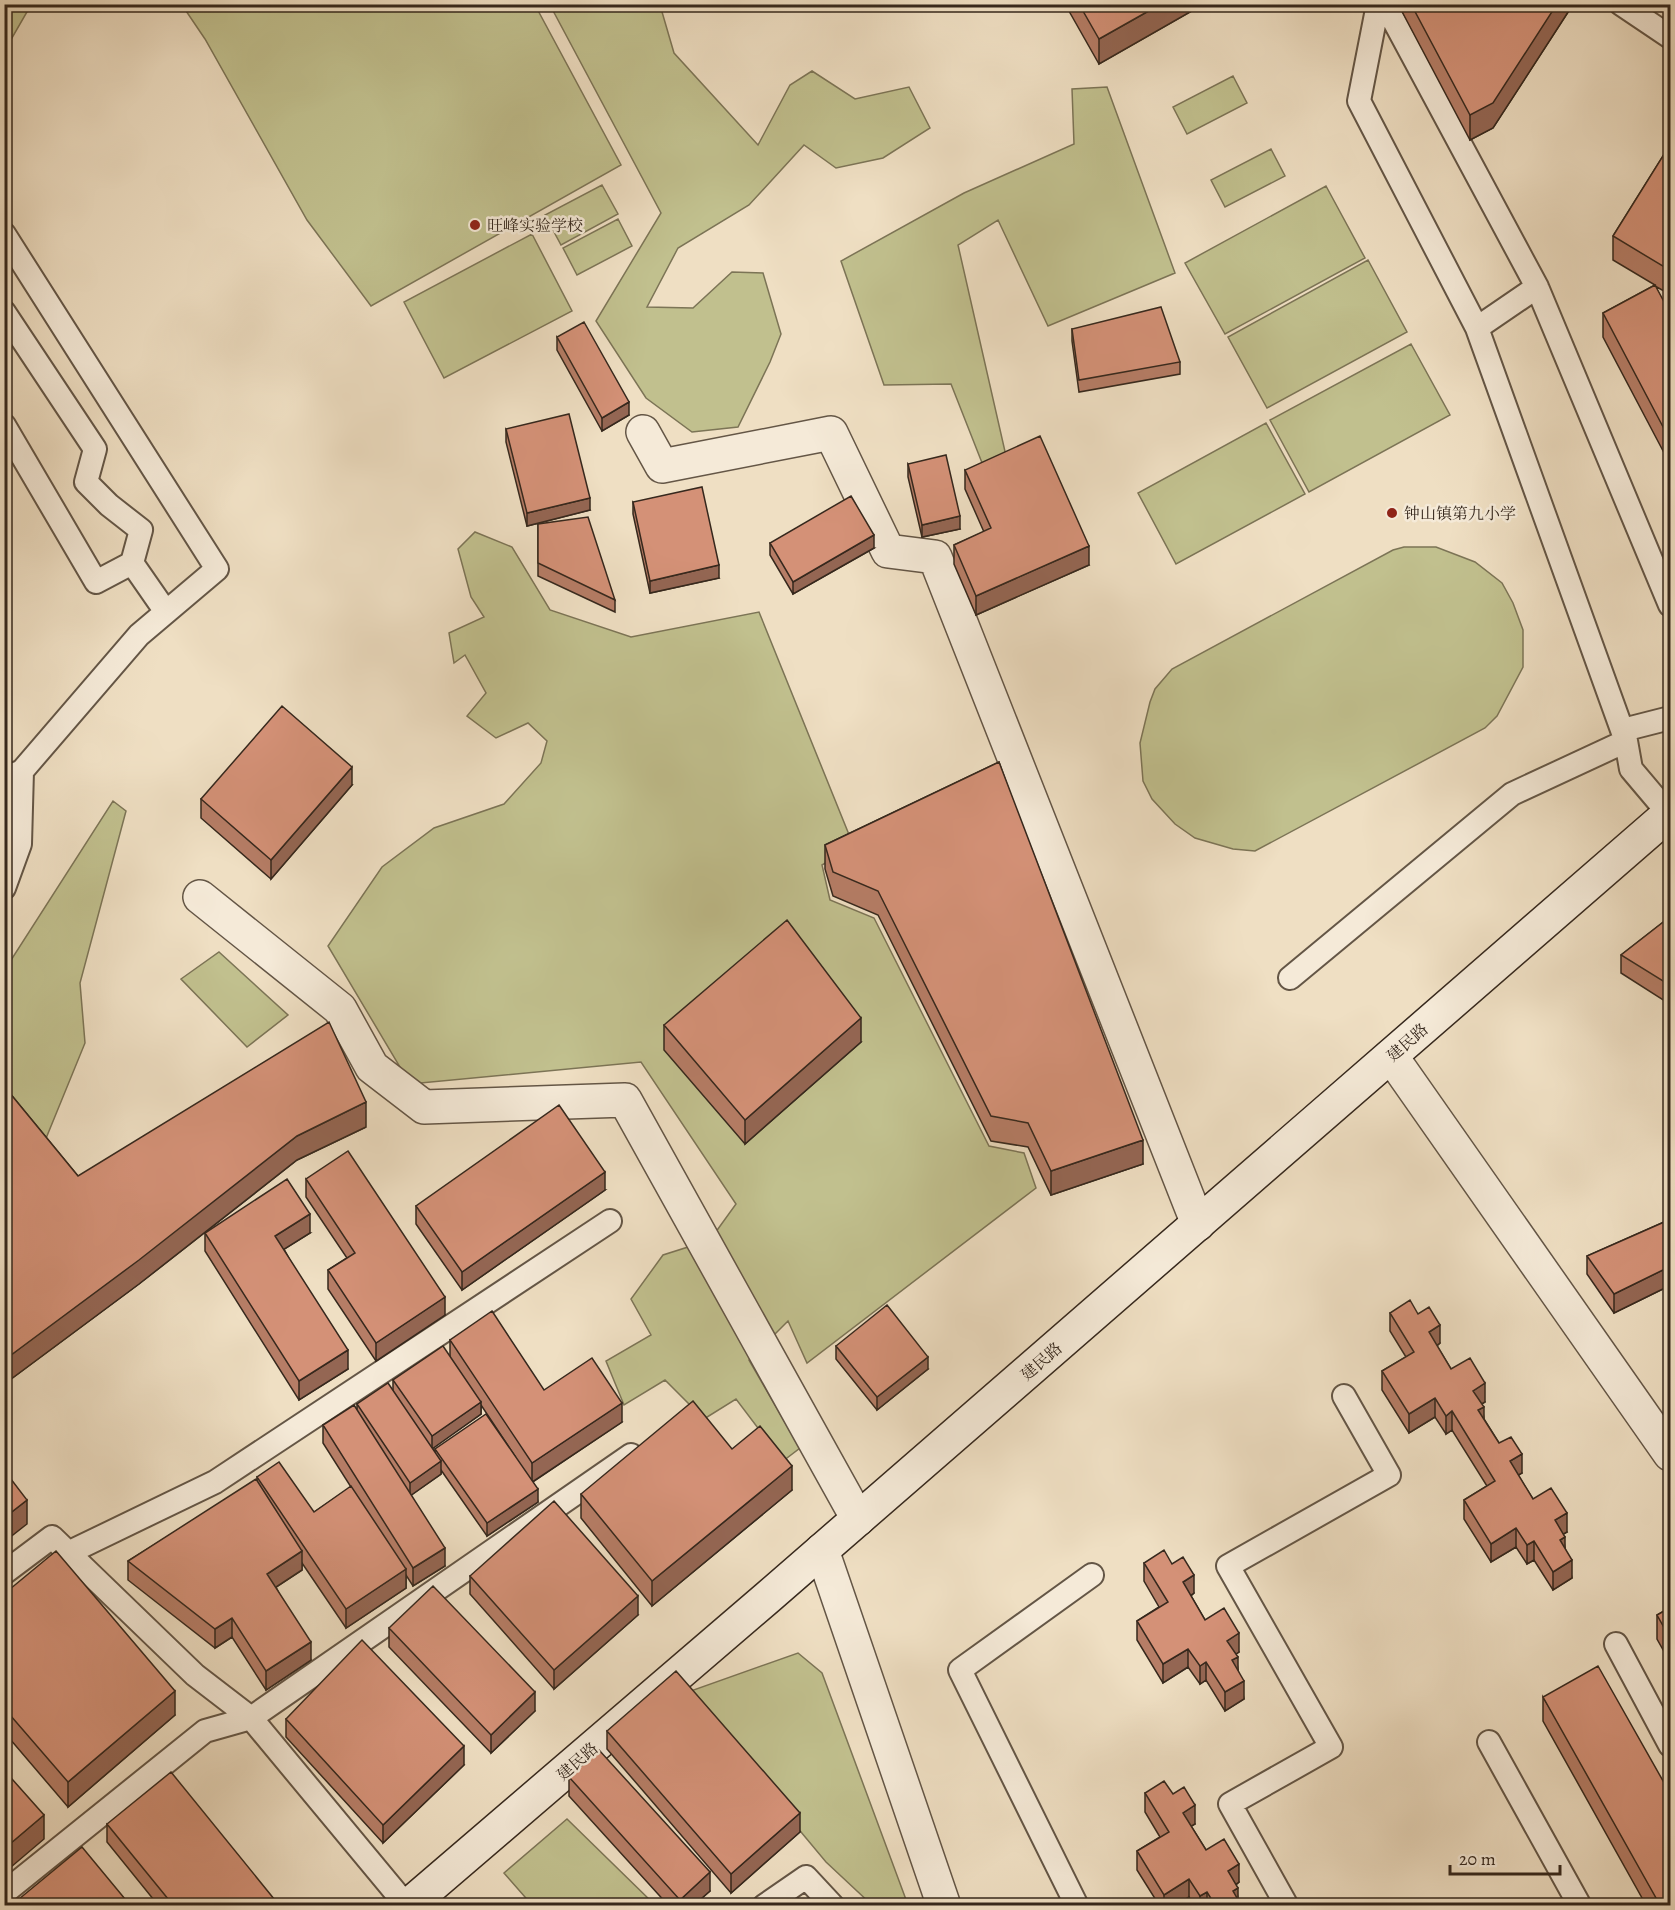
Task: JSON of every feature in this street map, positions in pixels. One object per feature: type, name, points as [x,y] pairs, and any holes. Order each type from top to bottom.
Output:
[{"type":"street","points":[[643,432],[662,466],[831,433],[888,551],[935,557],[1198,1224]]},
{"type":"street","name":"建民路","points":[[407,1905],[858,1519],[1670,814]]},
{"type":"street","points":[[200,897],[340,1009],[372,1068],[424,1107],[625,1100],[858,1519]]},
{"type":"street","points":[[320,1042],[349,1025]]},
{"type":"street","points":[[1391,1056],[1671,1454]]},
{"type":"street","points":[[822,1550],[944,1905]]},
{"type":"lane","points":[[1378,4],[1359,101],[1478,328],[1625,736],[1631,769],[1670,814]]},
{"type":"lane","points":[[1385,4],[1537,287],[1671,605]]},
{"type":"lane","points":[[1621,4],[1671,37]]},
{"type":"lane","points":[[4,234],[217,569],[139,635],[13,775],[4,792]]},
{"type":"lane","points":[[1478,328],[1537,287]]},
{"type":"lane","points":[[4,312],[95,449],[86,482],[109,505],[141,530],[132,563],[96,582],[4,425]]},
{"type":"lane","points":[[132,563],[166,612]]},
{"type":"lane","points":[[1290,978],[1512,794],[1625,736],[1671,718]]},
{"type":"lane","points":[[4,888],[20,844],[13,775]]},
{"type":"lane","points":[[68,1553],[215,1482],[610,1221]]},
{"type":"lane","points":[[1287,1905],[1230,1804],[1331,1747],[1228,1566],[1389,1474],[1344,1396]]},
{"type":"lane","points":[[4,1893],[205,1731],[251,1718],[631,1455]]},
{"type":"lane","points":[[4,1573],[52,1537],[195,1675],[251,1718],[407,1905]]},
{"type":"lane","points":[[1077,1905],[960,1670],[1092,1575]]},
{"type":"lane","points":[[1616,1644],[1671,1745]]},
{"type":"lane","points":[[1489,1742],[1580,1905]]},
{"type":"lane","points":[[764,1905],[806,1878],[833,1905]]},
{"type":"shaded area","points":[[4,5],[31,5],[5,50]]},
{"type":"shaded area","name":"旺峰实验学校","points":[[182,5],[535,5],[621,165],[371,306],[307,220],[205,39]]},
{"type":"shaded area","points":[[550,5],[660,5],[674,53],[758,145],[790,85],[812,71],[855,99],[909,87],[930,128],[883,158],[836,168],[804,145],[749,205],[678,248],[647,307],[693,308],[732,272],[763,273],[781,334],[738,427],[692,432],[646,398],[596,321],[661,213]]},
{"type":"shaded area","points":[[1233,76],[1247,103],[1187,134],[1173,107]]},
{"type":"shaded area","points":[[1107,87],[1175,273],[1048,326],[998,220],[958,245],[1009,469],[988,478],[951,384],[884,385],[841,261],[964,193],[1074,144],[1072,89]]},
{"type":"shaded area","points":[[1271,149],[1285,176],[1225,207],[1211,180]]},
{"type":"shaded area","points":[[602,185],[618,214],[561,245],[545,215]]},
{"type":"shaded area","points":[[1326,186],[1365,258],[1225,334],[1185,263]]},
{"type":"shaded area","points":[[618,219],[632,246],[577,275],[563,248]]},
{"type":"shaded area","points":[[532,234],[572,311],[444,378],[404,302]]},
{"type":"shaded area","points":[[1368,260],[1407,332],[1267,408],[1228,337]]},
{"type":"shaded area","points":[[1411,344],[1450,415],[1309,492],[1270,420]]},
{"type":"shaded area","points":[[1266,423],[1305,494],[1176,564],[1138,493]]},
{"type":"shaded area","points":[[475,532],[512,547],[550,610],[631,637],[759,612],[854,847],[822,865],[830,900],[874,918],[989,1146],[1024,1153],[1036,1188],[807,1363],[788,1321],[749,1360],[800,1448],[783,1461],[736,1399],[704,1419],[665,1380],[624,1405],[606,1361],[651,1335],[631,1299],[663,1255],[710,1240],[736,1204],[641,1062],[410,1084],[328,946],[382,867],[434,828],[504,804],[541,763],[547,741],[528,723],[496,738],[467,716],[486,693],[465,655],[454,663],[449,633],[484,617],[471,597],[458,549]]},
{"type":"shaded area","points":[[1404,547],[1436,547],[1475,562],[1502,583],[1513,603],[1523,630],[1523,667],[1497,716],[1485,728],[1255,851],[1233,849],[1195,838],[1175,824],[1152,799],[1143,781],[1140,743],[1155,689],[1172,669],[1393,550]]},
{"type":"shaded area","points":[[113,801],[126,811],[80,983],[85,1043],[40,1153],[5,1111],[4,971]]},
{"type":"shaded area","points":[[219,952],[288,1015],[247,1047],[181,979]]},
{"type":"shaded area","points":[[798,1653],[822,1673],[908,1905],[872,1905],[826,1862],[685,1693]]},
{"type":"shaded area","points":[[567,1819],[655,1905],[532,1905],[504,1873]]},
{"type":"building","points":[[1079,4],[1161,4],[1099,39]]},
{"type":"building","points":[[1411,4],[1557,4],[1493,103],[1470,115]]},
{"type":"building","points":[[1671,143],[1671,271],[1613,236]]},
{"type":"building","points":[[1655,285],[1671,315],[1671,442],[1603,313]]},
{"type":"building","points":[[1161,307],[1180,362],[1079,380],[1072,329]]},
{"type":"building","points":[[584,322],[629,402],[602,418],[557,337]]},
{"type":"building","points":[[569,414],[590,498],[527,513],[506,429]]},
{"type":"building","points":[[1040,436],[1089,546],[976,596],[954,545],[991,528],[965,470]]},
{"type":"building","points":[[946,455],[960,516],[922,525],[908,464]]},
{"type":"building","points":[[702,487],[719,565],[650,581],[633,502]]},
{"type":"building","points":[[851,496],[874,535],[793,582],[770,543]]},
{"type":"building","points":[[588,517],[615,600],[538,563],[538,524]]},
{"type":"building","points":[[282,706],[352,767],[271,860],[201,799]]},
{"type":"building","points":[[999,762],[1143,1140],[1051,1171],[1028,1123],[991,1116],[878,891],[833,872],[825,845]]},
{"type":"building","points":[[1671,916],[1671,986],[1621,955]]},
{"type":"building","points":[[787,920],[861,1018],[745,1120],[664,1025]]},
{"type":"building","points":[[329,1022],[366,1102],[297,1136],[139,1260],[7,1358],[4,1355],[4,1086],[78,1176]]},
{"type":"building","points":[[559,1105],[605,1172],[462,1272],[416,1206]]},
{"type":"building","points":[[348,1151],[445,1297],[376,1343],[328,1270],[355,1253],[306,1179]]},
{"type":"building","points":[[287,1179],[310,1214],[275,1236],[348,1350],[299,1381],[205,1233]]},
{"type":"building","points":[[1671,1219],[1671,1266],[1614,1294],[1587,1256]]},
{"type":"building","points":[[1410,1300],[1418,1314],[1429,1307],[1440,1325],[1429,1332],[1451,1369],[1470,1358],[1485,1383],[1473,1391],[1484,1407],[1478,1410],[1499,1443],[1511,1437],[1522,1454],[1510,1461],[1533,1499],[1551,1488],[1567,1513],[1555,1520],[1565,1537],[1560,1540],[1572,1560],[1553,1572],[1534,1541],[1527,1545],[1516,1528],[1491,1544],[1464,1500],[1495,1481],[1452,1411],[1446,1416],[1435,1398],[1409,1414],[1382,1371],[1414,1352],[1390,1313]]},
{"type":"building","points":[[887,1305],[928,1357],[877,1397],[836,1346]]},
{"type":"building","points":[[492,1311],[544,1390],[592,1358],[622,1403],[532,1463],[450,1340]]},
{"type":"building","points":[[443,1346],[481,1402],[432,1436],[393,1380]]},
{"type":"building","points":[[388,1383],[441,1461],[410,1483],[357,1404]]},
{"type":"building","points":[[693,1401],[732,1449],[760,1426],[792,1466],[652,1581],[581,1494]]},
{"type":"building","points":[[354,1405],[445,1548],[413,1568],[323,1425]]},
{"type":"building","points":[[486,1414],[538,1489],[487,1523],[435,1449]]},
{"type":"building","points":[[279,1462],[314,1512],[351,1486],[406,1569],[346,1609],[257,1477]]},
{"type":"building","points":[[4,1470],[27,1500],[4,1518]]},
{"type":"building","points":[[256,1479],[302,1551],[267,1574],[311,1642],[266,1671],[232,1618],[215,1629],[128,1561]]},
{"type":"building","points":[[554,1501],[638,1596],[554,1670],[470,1576]]},
{"type":"building","points":[[1164,1550],[1172,1564],[1183,1557],[1194,1575],[1183,1582],[1205,1620],[1224,1608],[1239,1633],[1227,1641],[1238,1657],[1232,1660],[1244,1681],[1225,1692],[1206,1662],[1200,1666],[1188,1649],[1163,1664],[1137,1621],[1168,1602],[1144,1563]]},
{"type":"building","points":[[56,1551],[175,1691],[68,1782],[4,1708],[4,1594]]},
{"type":"building","points":[[433,1586],[535,1692],[491,1735],[389,1628]]},
{"type":"building","points":[[1671,1607],[1671,1640],[1657,1615]]},
{"type":"building","points":[[362,1640],[464,1746],[383,1825],[286,1719]]},
{"type":"building","points":[[1598,1666],[1671,1795],[1671,1905],[1660,1905],[1543,1697]]},
{"type":"building","points":[[676,1671],[800,1813],[731,1874],[607,1731]]},
{"type":"building","points":[[599,1750],[710,1872],[680,1900],[569,1777]]},
{"type":"building","points":[[4,1770],[44,1815],[4,1849]]},
{"type":"building","points":[[171,1772],[279,1905],[173,1905],[107,1824]]},
{"type":"building","points":[[1164,1781],[1173,1794],[1184,1787],[1195,1805],[1183,1813],[1206,1850],[1224,1839],[1239,1864],[1228,1871],[1238,1888],[1233,1891],[1241,1905],[1215,1905],[1207,1892],[1200,1896],[1189,1879],[1164,1895],[1137,1851],[1169,1832],[1145,1793]]},
{"type":"building","points":[[82,1847],[130,1905],[24,1905],[19,1899]]},
{"type":"place","name":"旺峰实验学校","points":[[475,225]]},
{"type":"place","name":"钟山镇第九小学","points":[[1392,513]]}]
